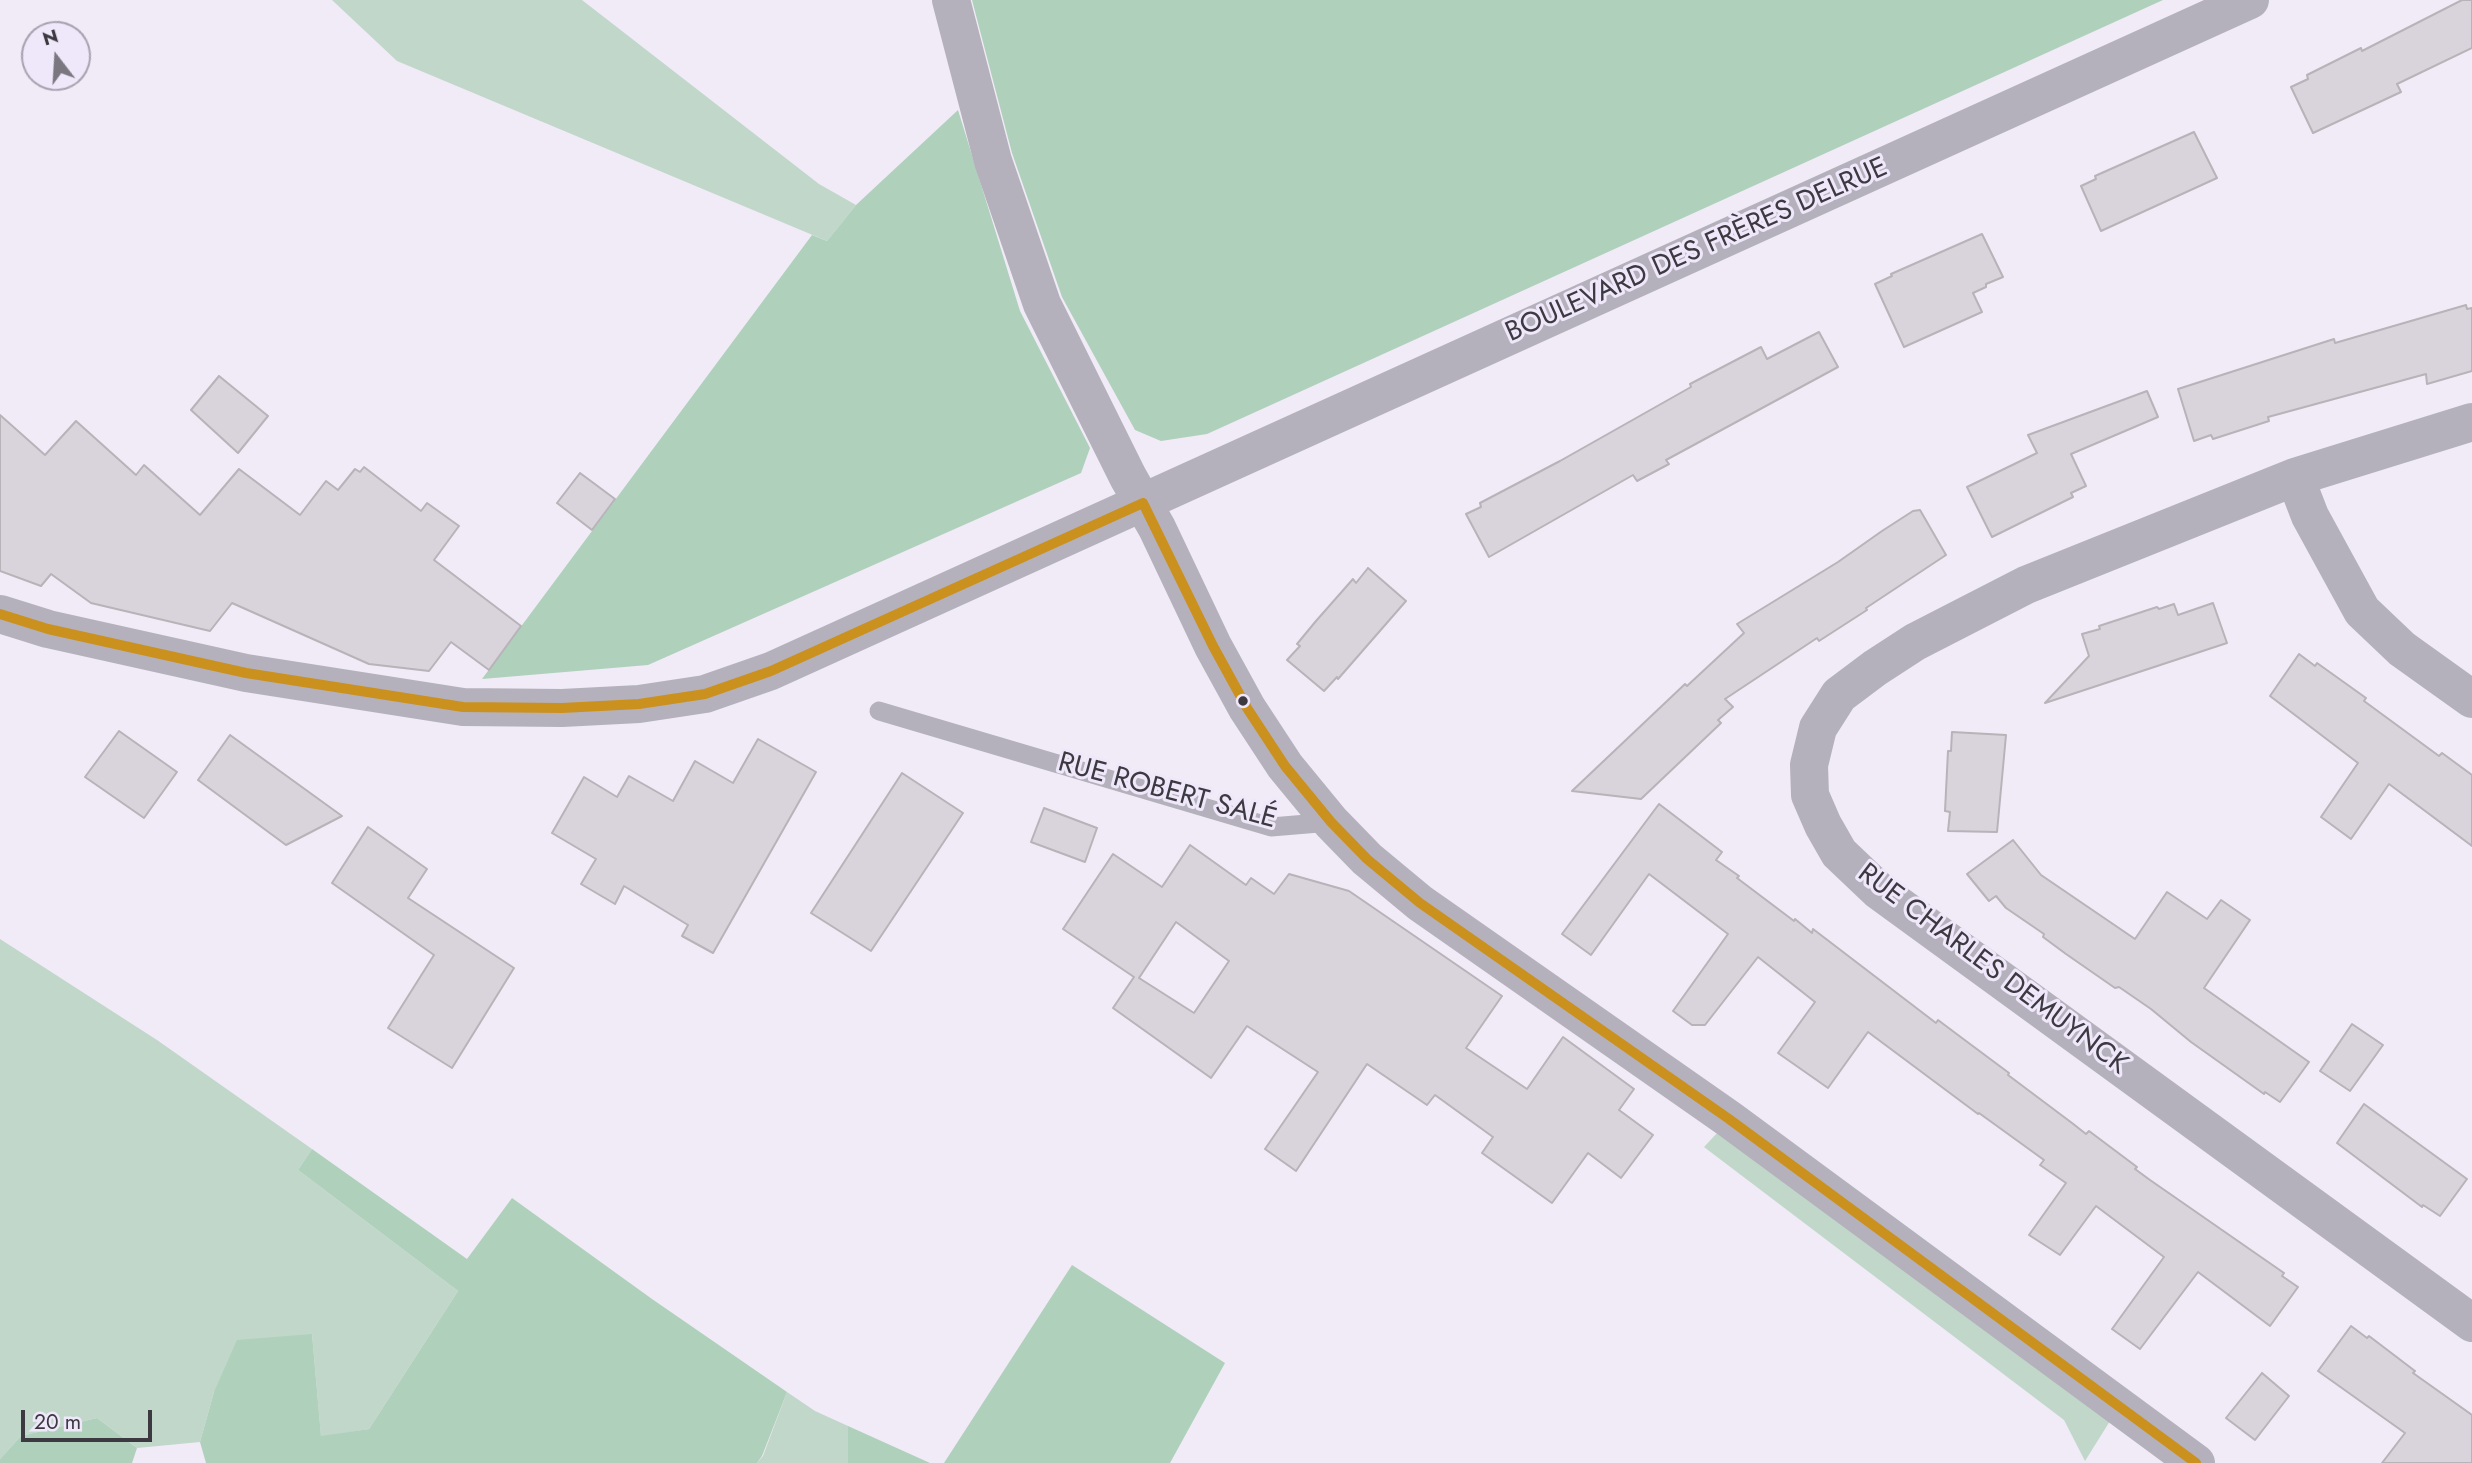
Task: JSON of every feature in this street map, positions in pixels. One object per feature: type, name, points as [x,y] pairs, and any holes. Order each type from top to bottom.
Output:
[{"type":"street","name":"RUE ROBERT SALÉ","points":[[951,0],[993,161],[1042,304],[1213,646],[1247,708],[1285,766],[1331,822],[1367,859],[1420,902],[1740,1127],[2196,1463]]},
{"type":"street","name":"BOULEVARD DES FRÈRES DELRUE","points":[[0,614],[47,629],[246,673],[463,706],[562,708],[639,704],[705,694],[771,671],[2250,0]]},
{"type":"street","name":"RUE CHARLES DEMUYNCK","points":[[2472,422],[2295,477],[2026,585],[1915,642],[1839,695],[1818,728],[1809,765],[1810,795],[1823,825],[1839,852],[1879,891],[2472,1323]]},
{"type":"street","points":[[2295,477],[2310,516],[2362,611],[2402,649],[2472,699]]},
{"type":"lane","name":"RUE ROBERT SALÉ","points":[[878,711],[1271,827],[1331,822]]},
{"type":"green space","points":[[332,0],[582,0],[819,184],[856,205],[827,241],[397,61]]},
{"type":"green space","points":[[972,0],[2163,0],[1207,434],[1161,441],[1135,430],[1062,297],[1012,153]]},
{"type":"green space","points":[[958,110],[1020,311],[1090,448],[1081,473],[648,665],[482,679],[812,235],[827,241],[856,205]]},
{"type":"green space","points":[[0,939],[157,1040],[312,1149],[298,1170],[458,1291],[369,1429],[321,1437],[312,1334],[214,1392],[200,1442],[137,1448],[97,1418],[21,1436],[0,1459]]},
{"type":"green space","points":[[1718,1132],[2110,1421],[2085,1461],[2064,1420],[1704,1147]]},
{"type":"green space","points":[[312,1149],[467,1259],[512,1198],[787,1392],[762,1456],[757,1463],[206,1463],[200,1442],[214,1392],[237,1340],[312,1334],[321,1436],[369,1429],[458,1291],[298,1170]]},
{"type":"green space","points":[[1072,1265],[1225,1363],[1170,1463],[944,1463]]},
{"type":"green space","points":[[787,1392],[815,1411],[848,1426],[848,1463],[757,1463],[763,1456]]},
{"type":"green space","points":[[97,1418],[137,1448],[132,1463],[0,1463],[0,1459],[21,1436]]},
{"type":"green space","points":[[848,1426],[930,1463],[848,1463]]},
{"type":"building","points":[[2462,0],[2472,0],[2472,48],[2397,84],[2401,92],[2313,133],[2291,87],[2308,79],[2307,75],[2361,48],[2362,51]]},
{"type":"building","points":[[2194,132],[2217,178],[2101,231],[2081,186],[2096,179],[2095,176]]},
{"type":"building","points":[[1982,234],[2003,277],[1973,293],[1982,312],[1904,347],[1875,284],[1892,276],[1891,274]]},
{"type":"building","points":[[2466,305],[2467,309],[2472,308],[2472,371],[2427,384],[2426,374],[2268,417],[2269,421],[2213,439],[2211,435],[2194,441],[2178,389],[2334,339],[2335,343]]},
{"type":"building","points":[[1819,332],[1838,367],[1666,460],[1669,464],[1637,481],[1633,475],[1489,557],[1466,514],[1481,507],[1480,503],[1691,387],[1690,384],[1761,347],[1767,359]]},
{"type":"building","points":[[219,376],[268,416],[238,453],[191,410]]},
{"type":"building","points":[[2147,391],[2158,417],[2071,454],[2086,486],[2071,493],[2073,497],[1992,537],[1967,487],[2037,453],[2028,435]]},
{"type":"building","points":[[0,415],[45,455],[76,421],[136,475],[144,465],[200,515],[239,469],[300,515],[326,481],[338,490],[355,469],[360,472],[364,467],[421,511],[427,503],[459,526],[434,560],[521,626],[489,670],[451,642],[429,671],[369,664],[232,603],[210,631],[91,603],[51,574],[41,586],[0,571]]},
{"type":"building","points":[[580,473],[615,499],[592,530],[557,503]]},
{"type":"building","points":[[1920,510],[1946,555],[1866,608],[1867,610],[1819,641],[1817,638],[1725,699],[1733,707],[1718,720],[1721,723],[1641,799],[1572,791],[1685,684],[1687,686],[1744,633],[1737,624],[1838,562],[1913,511]]},
{"type":"building","points":[[1368,568],[1406,601],[1338,679],[1337,677],[1324,691],[1287,660],[1316,621],[1353,579],[1356,583]]},
{"type":"building","points":[[2213,603],[2227,643],[2045,703],[2089,656],[2082,634],[2157,607],[2159,609],[2174,604],[2178,615]]},
{"type":"building","points":[[2299,654],[2315,666],[2317,663],[2366,698],[2364,701],[2439,756],[2442,753],[2472,775],[2472,846],[2389,784],[2351,839],[2321,817],[2358,763],[2270,696]]},
{"type":"building","points":[[119,731],[177,772],[144,818],[85,777]]},
{"type":"building","points":[[1952,732],[2006,735],[1997,832],[1948,831],[1950,812],[1945,811],[1948,751],[1951,751]]},
{"type":"building","points":[[230,735],[342,816],[286,845],[198,780]]},
{"type":"building","points":[[758,739],[816,772],[713,953],[682,936],[688,925],[624,886],[615,904],[581,884],[596,859],[552,833],[584,777],[617,797],[629,776],[673,801],[695,761],[733,783]]},
{"type":"building","points":[[902,773],[963,813],[871,951],[811,913]]},
{"type":"building","points":[[1659,804],[1722,852],[1716,860],[1794,921],[1795,919],[1812,933],[1813,929],[1936,1023],[1938,1020],[2009,1073],[2008,1075],[2086,1134],[2089,1131],[2150,1180],[2284,1273],[2282,1276],[2298,1287],[2270,1326],[2198,1272],[2140,1349],[2112,1329],[2164,1257],[2096,1206],[2060,1255],[2029,1235],[2066,1183],[2040,1165],[2044,1160],[1868,1032],[1828,1088],[1778,1053],[1815,1002],[1758,957],[1705,1025],[1692,1025],[1673,1011],[1728,934],[1649,874],[1591,955],[1562,934]]},
{"type":"building","points":[[1044,808],[1097,828],[1085,862],[1031,842]]},
{"type":"building","points":[[368,827],[427,869],[408,898],[514,968],[452,1068],[388,1028],[434,955],[332,883]]},
{"type":"building","points":[[2013,840],[2041,875],[2135,939],[2167,892],[2207,919],[2221,900],[2250,920],[2204,988],[2309,1062],[2280,1102],[2265,1092],[2264,1094],[2191,1042],[2151,1009],[2066,954],[2043,937],[2044,934],[2006,908],[1996,896],[1989,901],[1967,874]]},
{"type":"building","points":[[1190,845],[1246,885],[1251,878],[1274,894],[1289,874],[1349,891],[1502,996],[1466,1048],[1527,1089],[1563,1037],[1634,1089],[1619,1110],[1653,1135],[1621,1178],[1588,1153],[1552,1203],[1482,1153],[1493,1137],[1435,1095],[1427,1105],[1367,1064],[1296,1171],[1265,1149],[1318,1072],[1247,1026],[1211,1078],[1113,1008],[1134,977],[1063,929],[1113,854],[1162,887]],"holes":[[[1176,922],[1229,961],[1194,1013],[1139,978]]]},
{"type":"building","points":[[2352,1024],[2383,1045],[2350,1091],[2320,1071]]},
{"type":"building","points":[[2364,1104],[2467,1179],[2440,1216],[2423,1205],[2422,1207],[2337,1143]]},
{"type":"building","points":[[2351,1326],[2367,1338],[2369,1336],[2415,1371],[2413,1373],[2472,1415],[2472,1463],[2382,1463],[2405,1433],[2318,1371]]},
{"type":"building","points":[[2262,1373],[2289,1396],[2255,1440],[2226,1418]]},
{"type":"transit line","points":[[1143,503],[1213,646],[1247,708],[1285,766],[1331,822],[1367,859],[1420,903],[1729,1119],[2196,1463]]},
{"type":"transit line","points":[[0,614],[48,629],[246,673],[463,707],[562,708],[639,704],[705,694],[771,671],[1143,503]]}]
